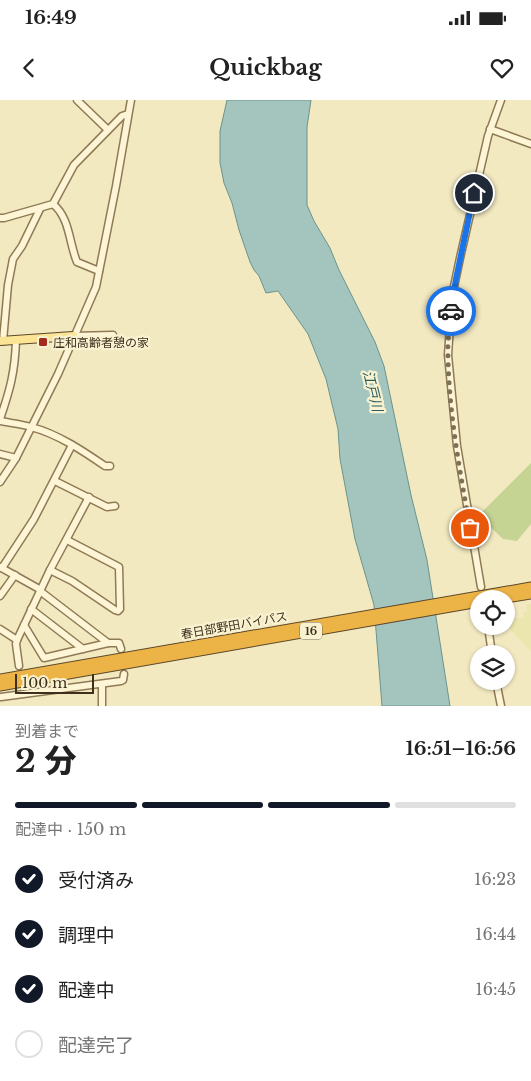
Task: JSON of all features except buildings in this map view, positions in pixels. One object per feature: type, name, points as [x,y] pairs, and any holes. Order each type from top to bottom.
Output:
[{"type":"highway","name":"春日部野田バイパス","points":[[0,679],[155,655],[466,601],[531,587]]},
{"type":"highway","points":[[515,596],[531,594]]},
{"type":"highway","name":"春日部野田バイパス","points":[[466,601],[470,601]]},
{"type":"highway","name":"春日部野田バイパス","points":[[0,686],[155,655]]},
{"type":"main road","points":[[2,341],[73,336]]},
{"type":"street","points":[[77,100],[108,130]]},
{"type":"street","points":[[0,482],[16,458],[32,427],[58,374],[96,287],[131,100]]},
{"type":"street","points":[[481,587],[452,409],[448,340],[456,279],[481,160],[500,100]]},
{"type":"street","points":[[0,218],[40,209],[53,204],[74,165],[122,116],[128,114]]},
{"type":"street","points":[[490,129],[531,144]]},
{"type":"street","points":[[53,204],[57,207],[70,231],[77,262],[99,271]]},
{"type":"street","points":[[2,341],[8,285],[14,259],[40,209]]},
{"type":"street","points":[[73,336],[113,334]]},
{"type":"street","points":[[16,340],[16,362],[13,379],[0,420],[32,427],[72,445],[105,466],[110,466]]},
{"type":"street","points":[[72,445],[34,519],[1,568],[40,590],[108,643]]},
{"type":"street","points":[[0,454],[16,458]]},
{"type":"street","points":[[54,480],[108,507],[115,506]]},
{"type":"street","points":[[19,666],[17,640],[50,570],[89,497]]},
{"type":"street","points":[[50,570],[72,581],[115,610],[118,611],[120,609],[119,567],[67,540]]},
{"type":"street","points":[[0,596],[15,575]]},
{"type":"street","points":[[31,610],[82,649]]},
{"type":"street","points":[[24,625],[44,658],[108,643],[119,643],[122,649]]},
{"type":"street","points":[[0,629],[17,640]]},
{"type":"street","points":[[1,697],[121,681],[124,674]]},
{"type":"street","points":[[102,684],[102,706]]},
{"type":"street","points":[[498,690],[501,706]]},
{"type":"shaded area","points":[[531,604],[531,651],[515,634],[515,618],[524,618],[523,612],[527,612],[526,605]]},
{"type":"green space","points":[[531,463],[531,524],[517,541],[503,539],[483,520],[480,514]]},
{"type":"water","name":"江戸川","points":[[227,100],[311,100],[307,127],[307,205],[375,342],[384,366],[411,495],[427,560],[450,706],[382,706],[374,605],[355,539],[340,459],[338,429],[326,379],[308,334],[278,291],[266,293],[259,276],[250,262],[224,183],[220,163],[220,131]]},
{"type":"way so far","points":[[451,311],[448,355],[449,383],[470,528]]},
{"type":"place","name":"庄和高齢者憩の家","points":[[43,342]]},
{"type":"route","points":[[451,311],[452,296],[474,193]]}]
